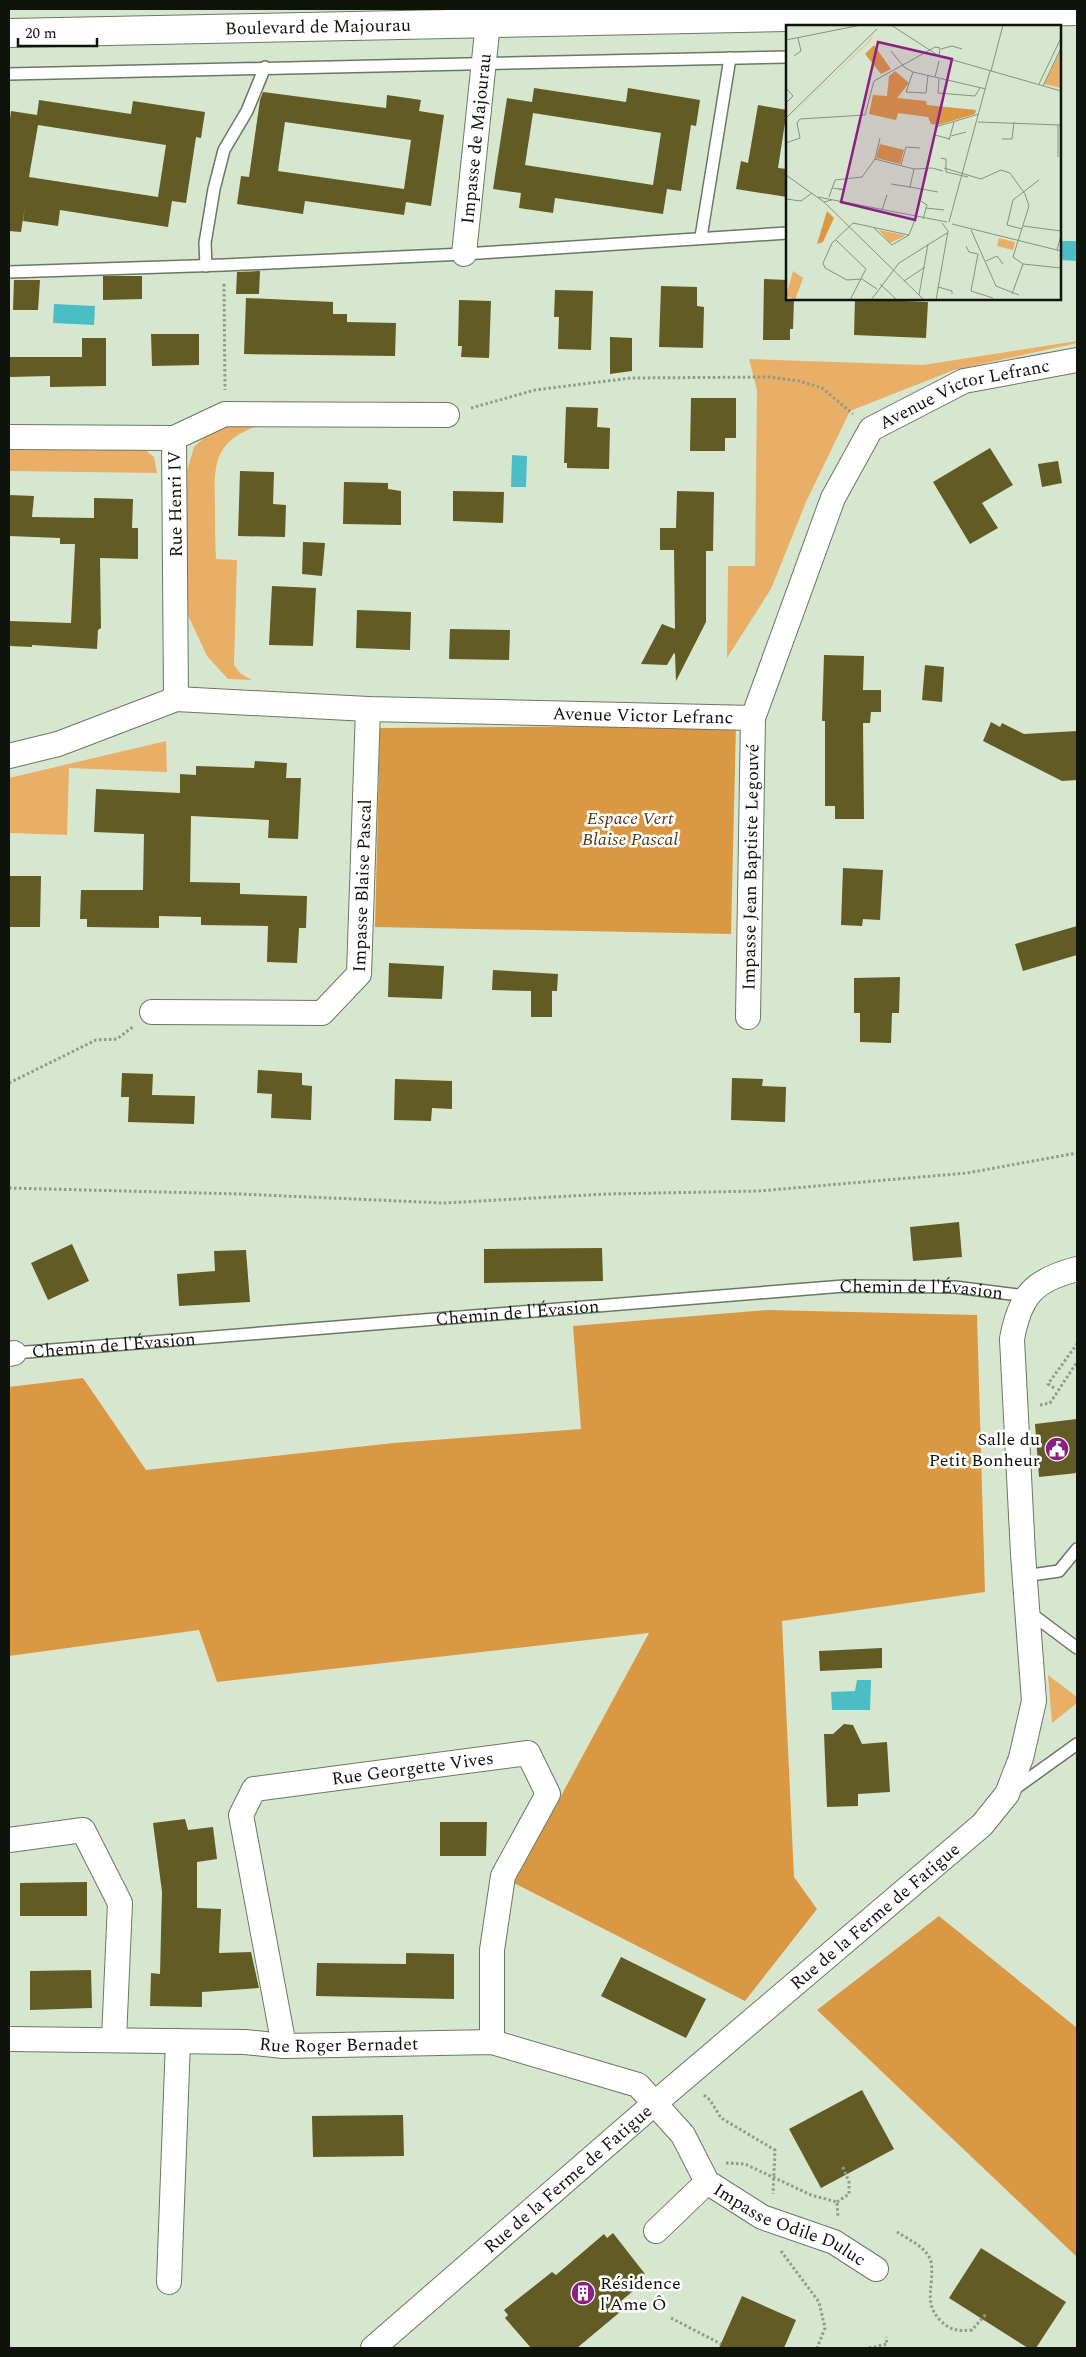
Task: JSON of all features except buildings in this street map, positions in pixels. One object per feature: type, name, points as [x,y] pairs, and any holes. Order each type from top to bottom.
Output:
[{"type":"street","name":"Boulevard de Majourau","points":[[9,33],[488,22],[990,19],[1077,11]]},
{"type":"street","name":"Impasse de Majourau","points":[[464,254],[488,22]]},
{"type":"street","name":"Avenue Victor Lefranc","points":[[9,756],[58,744],[176,699],[368,709],[753,718],[833,498],[871,429],[964,381],[1077,360]]},
{"type":"street","name":"Rue Henri IV","points":[[176,699],[174,438],[225,414],[447,415]]},
{"type":"street","points":[[9,437],[174,438]]},
{"type":"street","name":"Impasse Blaise Pascal","points":[[152,1012],[322,1013],[359,974],[368,709]]},
{"type":"street","name":"Impasse Jean Baptiste Legouvé","points":[[748,1017],[753,718]]},
{"type":"street","name":"Chemin de l'Évasion","points":[[1021,1306],[1042,1283],[1060,1274],[1077,1269]]},
{"type":"street","name":"Rue de la Ferme de Fatigue","points":[[373,2348],[655,2103],[982,1825],[1007,1794],[1021,1758],[1034,1701],[1024,1565],[1012,1339],[1021,1306]]},
{"type":"street","name":"Rue Georgette Vives","points":[[284,2046],[241,1814],[254,1789],[528,1753],[548,1794],[503,1876],[492,1950],[492,2042]]},
{"type":"street","points":[[9,1840],[83,1830],[120,1903],[114,2040]]},
{"type":"street","name":"Rue Roger Bernadet","points":[[9,2039],[245,2042],[284,2046],[492,2042],[638,2085],[655,2103]]},
{"type":"street","points":[[169,2282],[178,2041]]},
{"type":"street","name":"Impasse Odile Duluc","points":[[655,2103],[682,2135],[705,2177],[762,2217],[834,2242],[876,2269]]},
{"type":"street","points":[[656,2231],[705,2177]]},
{"type":"lane","points":[[9,74],[485,62],[786,57]]},
{"type":"lane","points":[[701,237],[730,58]]},
{"type":"lane","points":[[206,266],[205,244],[214,189],[224,150],[247,111],[265,67]]},
{"type":"lane","points":[[9,272],[206,266],[464,254],[701,237],[786,233]]},
{"type":"lane","name":"Chemin de l'Évasion","points":[[11,1353],[844,1286],[955,1287],[1021,1306]]},
{"type":"lane","points":[[1024,1565],[1059,1571],[1077,1549]]},
{"type":"lane","points":[[1027,1611],[1077,1648]]},
{"type":"lane","points":[[1007,1794],[1077,1744]]},
{"type":"path","points":[[224,265],[225,414]]},
{"type":"path","points":[[447,415],[535,390],[631,378],[770,377],[799,381],[822,388],[871,429]]},
{"type":"path","points":[[9,1083],[96,1040],[117,1039],[152,1012]]},
{"type":"path","points":[[9,1188],[240,1194],[444,1203],[607,1194],[759,1191],[967,1173],[1077,1153]]},
{"type":"path","points":[[1054,1388],[1048,1384],[1077,1344]]},
{"type":"path","points":[[1043,1404],[1050,1402],[1077,1362]]},
{"type":"path","points":[[705,2177],[725,2163],[745,2164],[811,2195],[837,2202],[849,2194],[849,2182],[842,2165]]},
{"type":"path","points":[[834,2242],[839,2229],[837,2202]]},
{"type":"path","points":[[897,2232],[923,2249],[931,2262],[930,2306],[937,2318],[950,2330],[972,2330],[986,2314]]},
{"type":"path","points":[[671,2318],[721,2344]]},
{"type":"path","points":[[869,2348],[887,2344],[886,2337]]},
{"type":"shaded area","points":[[1077,341],[1077,343],[954,370],[850,411],[806,502],[771,589],[727,658],[728,566],[755,566],[757,390],[749,359],[923,365]]},
{"type":"shaded area","points":[[223,426],[255,427],[231,440],[219,456],[216,466],[216,559],[237,560],[234,665],[241,674],[252,680],[228,679],[207,656],[185,609],[185,478],[194,447],[206,436]]},
{"type":"shaded area","points":[[9,445],[142,447],[154,457],[157,473],[9,471]]},
{"type":"shaded area","points":[[166,741],[167,772],[69,768],[67,835],[9,833],[9,778]]},
{"type":"shaded area","points":[[1048,1675],[1077,1697],[1077,1703],[1052,1723]]},
{"type":"green space","name":"Espace Vert Blaise Pascal","points":[[736,725],[731,934],[375,927],[380,728]]},
{"type":"green space","points":[[768,1310],[977,1315],[985,1592],[782,1621],[794,1877],[817,1909],[745,2001],[514,1883],[649,1633],[217,1682],[199,1630],[9,1656],[9,1387],[83,1378],[146,1470],[394,1443],[581,1429],[573,1326]]},
{"type":"green space","points":[[939,1916],[1077,2028],[1077,2257],[817,2010]]},
{"type":"water","points":[[1061,241],[1077,241],[1077,261],[1061,260]]},
{"type":"water","points":[[54,304],[95,306],[94,325],[53,323]]},
{"type":"water","points":[[512,455],[527,456],[526,487],[511,487]]},
{"type":"water","points":[[857,1680],[871,1680],[870,1710],[832,1710],[831,1692],[855,1691]]},
{"type":"place","name":"Salle du Petit Bonheur","points":[[1057,1449]]},
{"type":"place","name":"Résidence l'Ame Ô","points":[[583,2293]]}]
